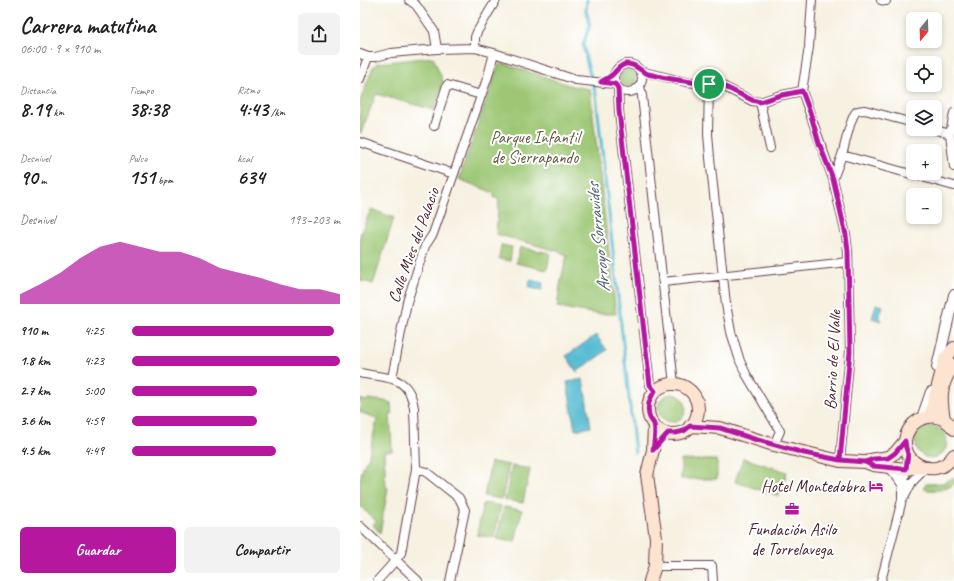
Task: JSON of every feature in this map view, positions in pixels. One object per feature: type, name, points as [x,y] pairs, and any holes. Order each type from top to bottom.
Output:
[{"type":"main road","points":[[926,417],[944,364],[953,346]]},
{"type":"main road","points":[[950,424],[942,395],[946,376],[954,365]]},
{"type":"main road","points":[[668,384],[674,384],[681,385],[692,393],[696,399],[697,412],[695,420],[684,431],[668,433],[660,430],[654,425],[648,411],[648,404],[655,391],[668,384]]},
{"type":"main road","points":[[697,412],[720,428]]},
{"type":"main road","points":[[865,462],[873,459],[888,458],[895,453],[905,441],[909,428],[915,422],[926,417],[950,424]]},
{"type":"main road","points":[[650,581],[655,566],[656,538],[647,475],[653,450],[654,425]]},
{"type":"main road","points":[[690,426],[720,428],[774,445],[840,460],[865,462],[873,466],[906,469],[934,468],[949,462],[954,455]]},
{"type":"main road","points":[[653,450],[668,433]]},
{"type":"main road","points":[[905,441],[908,454],[914,463],[924,468]]},
{"type":"street","points":[[409,0],[416,5],[434,31],[437,49]]},
{"type":"street","name":"Barrio de El Valle","points":[[812,0],[810,33],[802,91],[819,143],[833,179],[846,235],[848,262],[850,352],[840,460]]},
{"type":"street","points":[[475,48],[475,37],[477,32],[494,1]]},
{"type":"street","points":[[360,79],[364,56],[375,57],[437,49],[475,48],[583,81],[601,82],[616,86],[622,91],[629,92],[637,90],[641,83],[659,76]]},
{"type":"street","name":"Calle Mies del Palacio","points":[[392,378],[403,317],[409,295],[425,246],[433,234],[494,53]]},
{"type":"street","points":[[601,82],[615,73],[620,66],[627,64],[635,66],[640,71],[686,82],[709,84],[715,82],[752,100],[760,102],[778,96],[802,91]]},
{"type":"street","points":[[640,71],[674,384]]},
{"type":"street","points":[[615,73],[614,78],[648,372],[650,385],[655,391]]},
{"type":"street","points":[[709,84],[708,134],[728,319],[740,361],[749,380],[780,431],[774,445]]},
{"type":"street","points":[[434,126],[447,85],[481,95]]},
{"type":"street","points":[[760,102],[770,148]]},
{"type":"street","points":[[833,179],[855,113],[859,110],[865,110],[906,122]]},
{"type":"street","points":[[954,113],[950,134],[954,167]]},
{"type":"street","points":[[942,132],[950,134]]},
{"type":"street","points":[[360,142],[454,174]]},
{"type":"street","points":[[842,155],[954,186]]},
{"type":"street","points":[[663,282],[848,262]]},
{"type":"street","points":[[926,417],[954,295]]},
{"type":"street","points":[[946,376],[953,346]]},
{"type":"street","points":[[360,373],[392,378],[404,384],[413,398],[414,408],[416,469],[401,553],[376,581]]},
{"type":"street","points":[[881,581],[902,500],[908,454]]},
{"type":"street","points":[[887,467],[897,477],[903,486]]},
{"type":"street","points":[[902,500],[907,494],[912,482],[924,468]]},
{"type":"street","points":[[416,469],[426,472],[460,498],[465,510],[450,581]]},
{"type":"street","points":[[360,526],[418,581]]},
{"type":"street","points":[[655,566],[712,566],[713,581]]},
{"type":"green space","points":[[433,57],[443,81],[434,110],[376,94],[360,133],[360,101],[373,67],[378,63]]},
{"type":"green space","name":"Parque Infantil de Sierrapando","points":[[502,63],[572,86],[590,89],[616,314],[597,314],[557,307],[561,279],[567,256],[561,252],[496,234],[499,200],[494,197],[494,193],[459,179],[498,66]]},
{"type":"green space","points":[[628,70],[635,75],[636,78],[631,85],[628,86],[621,81],[620,78],[625,71]]},
{"type":"green space","points":[[371,209],[394,218],[373,284],[360,280],[360,235]]},
{"type":"green space","points":[[501,245],[512,247],[510,261],[499,259]]},
{"type":"green space","points":[[520,247],[550,253],[547,270],[516,263]]},
{"type":"green space","points":[[672,394],[682,398],[686,408],[682,418],[672,422],[662,418],[658,408],[662,398]]},
{"type":"green space","points":[[360,399],[366,401],[368,399],[391,403],[392,414],[390,414],[392,451],[384,451],[386,487],[388,488],[380,533],[373,525],[376,521],[360,506],[360,477],[366,460],[368,460],[377,419],[360,412]]},
{"type":"green space","points":[[928,426],[934,426],[944,433],[947,442],[946,448],[940,455],[934,458],[928,458],[918,451],[915,445],[915,439],[922,429]]},
{"type":"green space","points":[[743,458],[787,472],[779,496],[735,482]]},
{"type":"green space","points":[[681,460],[717,460],[717,479],[681,479]]},
{"type":"green space","points":[[491,462],[509,465],[502,499],[484,496]]},
{"type":"green space","points":[[512,466],[530,469],[523,503],[505,500]]},
{"type":"green space","points":[[954,477],[954,484],[947,488],[935,490],[924,489],[926,484],[943,483]]},
{"type":"green space","points":[[483,503],[501,506],[494,538],[477,535]]},
{"type":"green space","points":[[504,507],[522,510],[515,542],[497,539]]},
{"type":"water","points":[[530,280],[543,283],[542,290],[529,288]]},
{"type":"water","points":[[876,304],[883,306],[879,318],[881,321],[872,318]]},
{"type":"water","points":[[596,335],[607,350],[577,372],[566,356]]},
{"type":"water","points":[[583,379],[591,427],[575,430],[567,382]]},
{"type":"waterway","name":"Arroyo Sorravides","points":[[587,0],[586,11],[590,25],[583,44],[596,95],[635,453]]},
{"type":"place","name":"Hotel Montedobra","points":[[876,486]]},
{"type":"place","name":"Fundación Asilo de Torrelavega","points":[[792,509]]},
{"type":"route","points":[[709,84],[686,82],[649,74],[640,71],[635,66],[630,64],[620,66],[615,73],[601,82],[615,84],[618,88],[619,111],[650,385],[655,391],[648,404],[648,411],[654,425],[653,450],[668,433],[684,431],[690,426],[720,428],[804,453],[832,459],[840,460],[865,462],[873,459],[885,459],[892,456],[905,441],[908,454],[906,469],[873,466],[865,462],[840,460],[850,366],[848,251],[846,235],[833,179],[819,143],[802,91],[778,96],[760,102],[752,100],[715,82],[709,84]]}]
